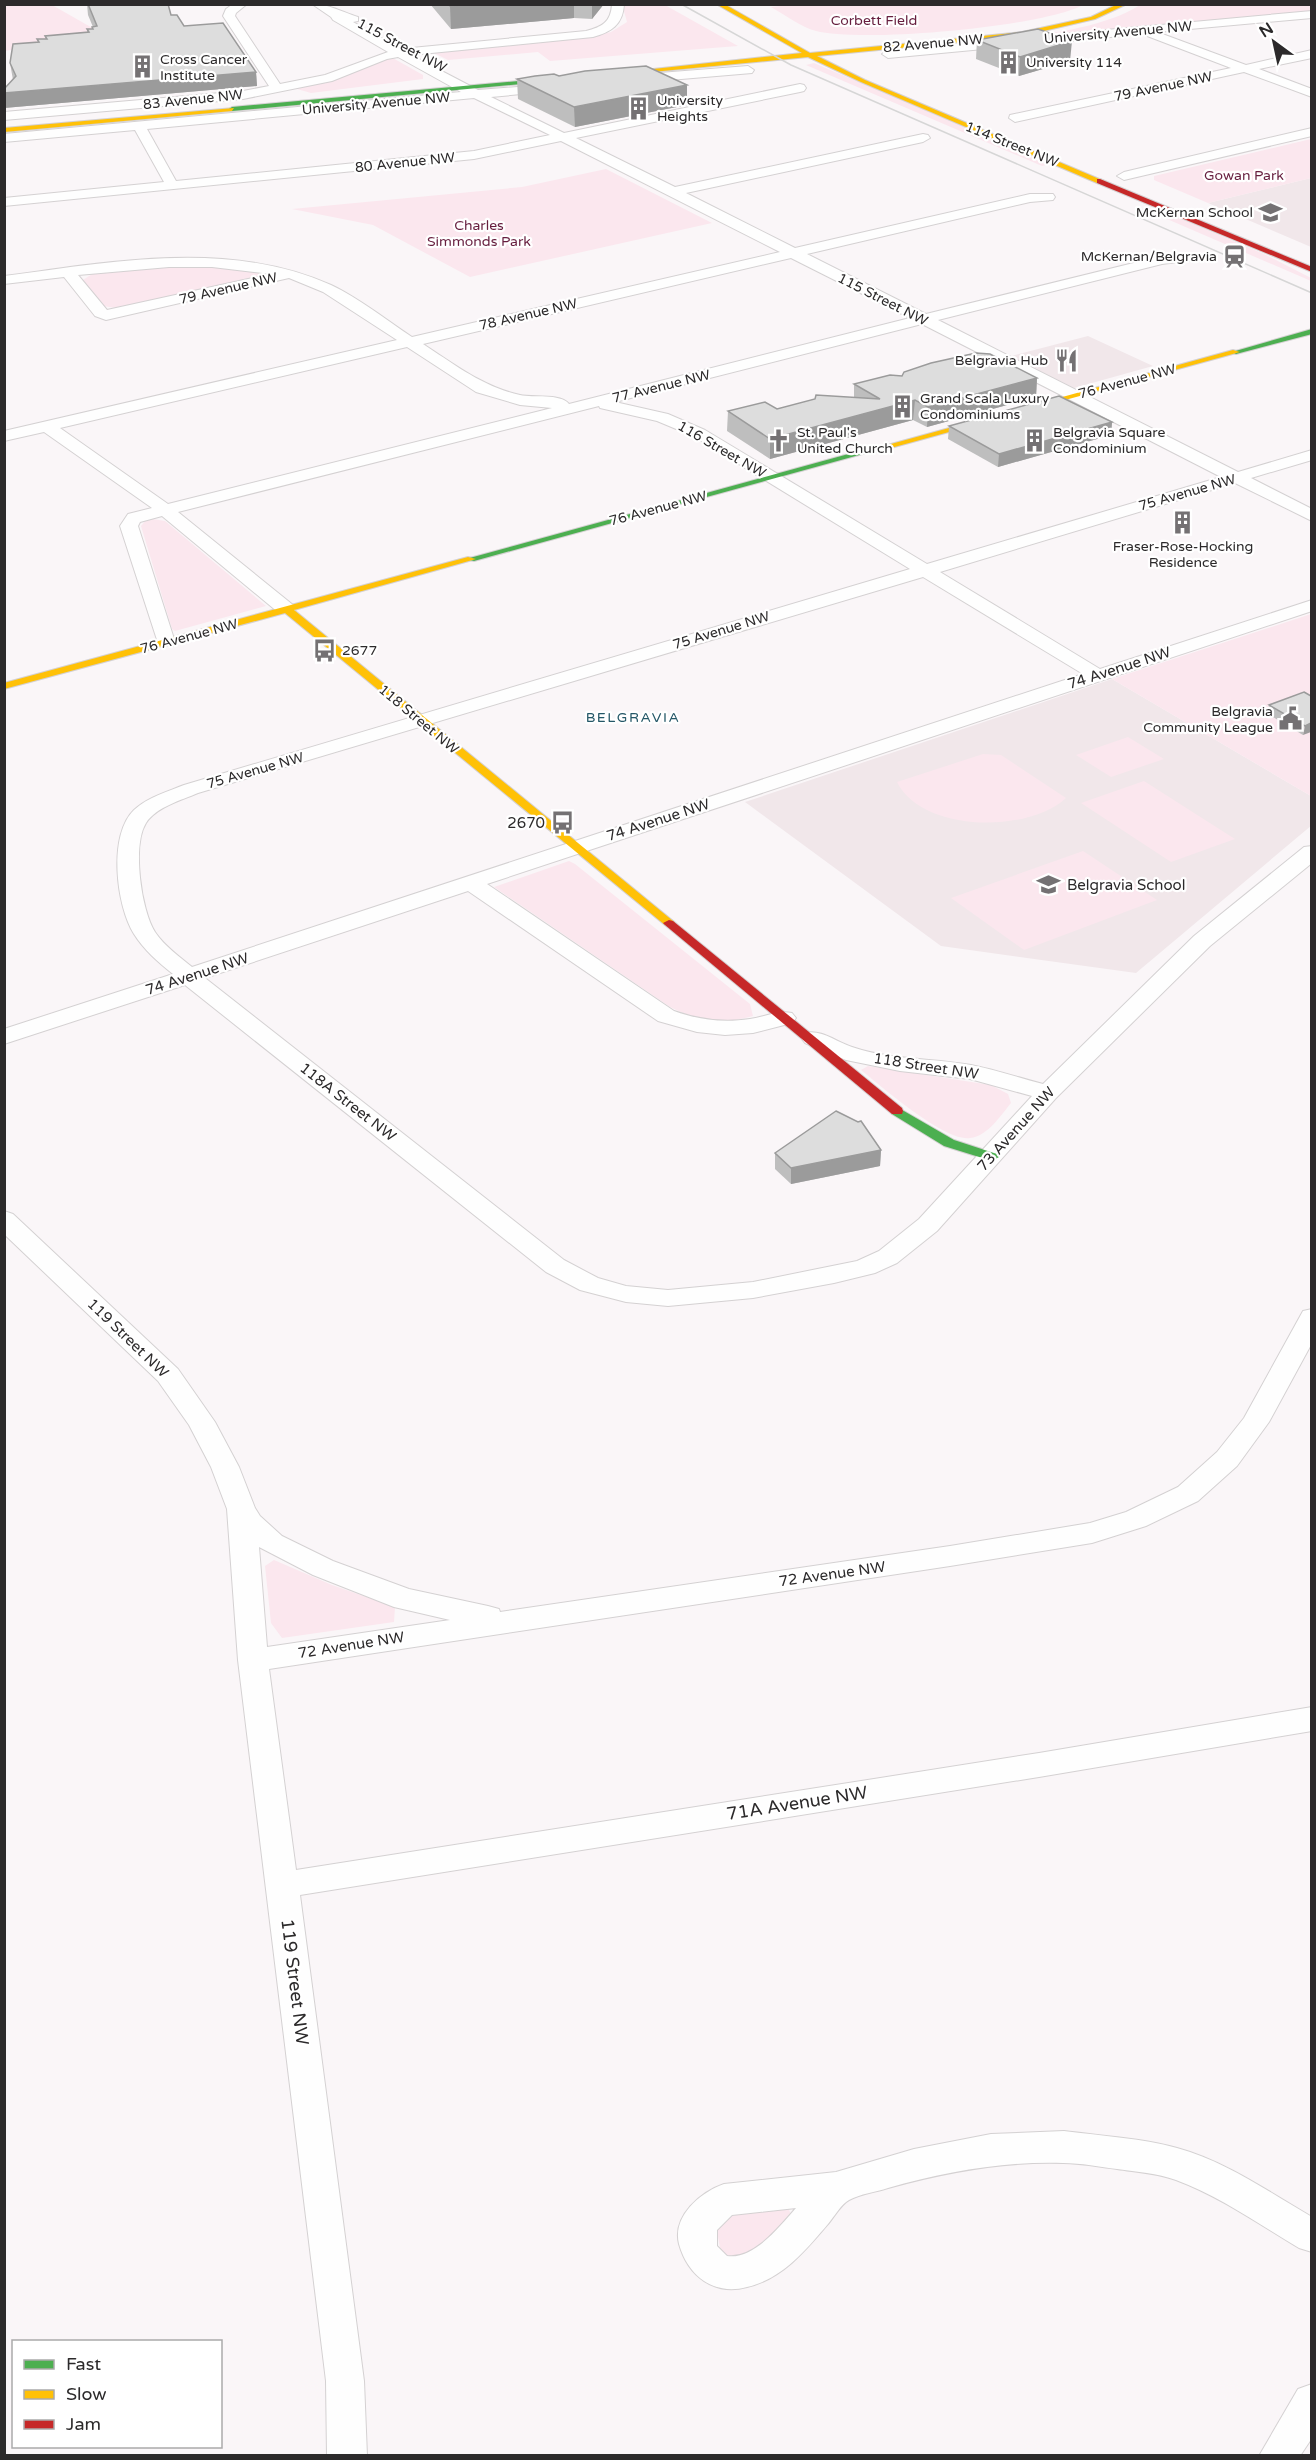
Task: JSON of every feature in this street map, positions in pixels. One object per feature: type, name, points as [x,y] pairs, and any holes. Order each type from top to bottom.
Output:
[{"type":"main road","name":"114 Street NW","points":[[719,4],[802,51],[905,99],[1311,270]]},
{"type":"main road","name":"114 Street NW","points":[[743,4],[867,66],[1311,258]]},
{"type":"main road","name":"82 Avenue NW","points":[[814,41],[1031,24],[1075,15],[1103,4]]},
{"type":"main road","name":"82 Avenue NW","points":[[802,51],[883,51],[1046,30],[1093,18],[1124,4]]},
{"type":"main road","points":[[598,75],[802,51],[814,41]]},
{"type":"main road","points":[[598,75],[678,68],[700,61],[802,51]]},
{"type":"main road","points":[[867,66],[865,56],[883,51]]},
{"type":"main road","name":"University Avenue NW","points":[[4,130],[139,122],[328,99],[441,87],[454,82],[577,76],[473,91],[328,99]]},
{"type":"main road","name":"76 Avenue NW","points":[[4,686],[1311,331]]},
{"type":"main road","name":"118 Street NW","points":[[286,609],[907,1119],[949,1143],[992,1157]]},
{"type":"street","points":[[242,4],[230,12],[229,16],[276,88],[300,95],[328,99]]},
{"type":"street","name":"115 Street NW","points":[[317,4],[337,15],[372,27],[458,75],[454,82]]},
{"type":"street","name":"83 Avenue NW","points":[[4,116],[243,95],[328,78],[384,56],[414,51],[586,35],[612,26],[616,22],[618,4]]},
{"type":"street","name":"115 Street NW","points":[[337,15],[337,18],[399,54],[1311,516]]},
{"type":"street","name":"University Avenue NW","points":[[883,51],[1311,15]]},
{"type":"street","points":[[1141,30],[1311,93]]},
{"type":"street","name":"79 Avenue NW","points":[[1015,118],[1311,54]]},
{"type":"street","points":[[598,75],[748,70]]},
{"type":"street","name":"80 Avenue NW","points":[[4,202],[474,155],[800,88]]},
{"type":"street","name":"University Avenue NW","points":[[4,138],[139,122],[473,91]]},
{"type":"street","points":[[139,122],[172,185]]},
{"type":"street","points":[[1124,176],[1311,132]]},
{"type":"street","points":[[673,192],[923,138]]},
{"type":"street","name":"78 Avenue NW","points":[[6,436],[1030,198],[1048,197]]},
{"type":"street","name":"77 Avenue NW","points":[[166,642],[129,526],[134,518],[1162,260],[1188,257]]},
{"type":"street","name":"79 Avenue NW","points":[[4,280],[172,263],[208,262],[255,266],[292,274]]},
{"type":"street","name":"79 Avenue NW","points":[[68,273],[100,313],[106,315],[292,274]]},
{"type":"street","name":"116 Street NW","points":[[292,274],[328,290],[472,384],[493,393],[533,402],[590,404],[635,409],[675,421],[1097,675]]},
{"type":"street","name":"118 Street NW","points":[[48,427],[164,509],[286,609]]},
{"type":"street","name":"75 Avenue NW","points":[[137,820],[158,803],[191,789],[1311,455]]},
{"type":"street","name":"74 Avenue NW","points":[[4,1037],[1311,605]]},
{"type":"street","name":"118A Street NW","points":[[137,820],[130,834],[129,847],[136,918],[144,933],[190,976],[555,1266],[589,1284],[626,1294],[668,1298]]},
{"type":"street","name":"73 Avenue NW","points":[[668,1298],[753,1290],[866,1267],[888,1257],[912,1239],[992,1157],[1048,1093],[1202,941],[1311,852]]},
{"type":"street","points":[[471,883],[666,1016],[692,1026],[732,1030],[784,1018]]},
{"type":"street","name":"118 Street NW","points":[[806,1035],[846,1053],[900,1064],[971,1072],[1048,1093]]},
{"type":"street","name":"119 Street NW","points":[[4,1218],[168,1375],[211,1440],[225,1467],[241,1509],[250,1523],[279,1548],[350,1579],[427,1605],[512,1621]]},
{"type":"street","name":"72 Avenue NW","points":[[253,1660],[950,1557],[1092,1533],[1136,1519],[1188,1494],[1227,1459],[1255,1422],[1311,1317]]},
{"type":"street","name":"119 Street NW","points":[[241,1509],[253,1660],[345,2380],[347,2456]]},
{"type":"street","name":"71A Avenue NW","points":[[282,1885],[1039,1765],[1311,1719]]},
{"type":"street","points":[[836,2188],[914,2165],[991,2150],[1064,2147],[1145,2157],[1178,2164],[1220,2182],[1311,2236]]},
{"type":"street","points":[[1278,2456],[1311,2403]]},
{"type":"shaded area","name":"McKernan School","points":[[1311,178],[1311,247],[1208,203]]},
{"type":"shaded area","points":[[1088,336],[1153,366],[1074,388],[1066,387],[1007,357]]},
{"type":"shaded area","name":"Belgravia School","points":[[1112,679],[1311,796],[1312,825],[1136,973],[941,946],[745,802]]},
{"type":"green space","points":[[622,4],[665,5],[738,46],[550,61],[538,52],[448,60],[432,52],[585,38],[611,32],[627,22]]},
{"type":"green space","points":[[4,5],[52,5],[103,34],[5,51]]},
{"type":"green space","name":"Corbett Field","points":[[788,5],[1083,5],[1062,13],[993,26],[951,31],[871,35],[816,31],[799,24],[771,7]]},
{"type":"green space","points":[[1140,5],[1311,5],[1311,12],[999,41],[1090,25],[1108,20]]},
{"type":"green space","points":[[391,57],[423,75],[423,79],[311,93],[290,87]]},
{"type":"green space","points":[[814,63],[1016,149],[1046,165],[1042,166],[806,65]]},
{"type":"green space","name":"Gowan Park","points":[[1311,139],[1311,178],[1208,203],[1154,180],[1154,176]]},
{"type":"green space","name":"Charles Simmonds Park","points":[[606,169],[712,223],[470,277],[373,225],[292,209],[522,187]]},
{"type":"green space","points":[[1156,208],[1264,254],[1311,278],[1311,281],[1146,210]]},
{"type":"green space","points":[[179,266],[210,266],[264,272],[265,275],[116,308],[103,306],[83,280],[92,274]]},
{"type":"green space","points":[[153,519],[165,521],[266,606],[175,631],[172,629],[141,526],[145,521]]},
{"type":"green space","points":[[1311,614],[1311,796],[1112,679]]},
{"type":"green space","points":[[1128,737],[1164,759],[1111,777],[1076,755]]},
{"type":"green space","points":[[983,754],[1001,755],[1066,798],[1049,809],[1028,817],[1003,822],[977,822],[952,819],[929,811],[910,799],[897,782]]},
{"type":"green space","points":[[1144,781],[1235,839],[1171,862],[1081,803]]},
{"type":"green space","points":[[1083,851],[1157,900],[1024,950],[951,898]]},
{"type":"green space","points":[[569,861],[750,1004],[753,1016],[721,1021],[711,1020],[691,1016],[670,1007],[494,887]]},
{"type":"green space","points":[[868,1066],[991,1085],[1008,1094],[1011,1103],[993,1125],[982,1134],[970,1138],[959,1137],[930,1122],[898,1100],[861,1070]]},
{"type":"green space","points":[[274,1560],[332,1585],[395,1607],[394,1622],[282,1638],[271,1623],[265,1566]]},
{"type":"green space","points":[[788,2208],[791,2214],[758,2254],[737,2261],[721,2253],[716,2226],[721,2219],[743,2213]]},
{"type":"building","name":"Cross Cancer Institute","points":[[88,4],[168,4],[171,15],[177,15],[184,26],[223,23],[256,72],[4,93],[4,89],[16,76],[10,63],[13,44],[39,42],[37,39],[47,39],[45,36],[89,32],[87,29],[97,26]]},
{"type":"building","points":[[1038,29],[1072,41],[1020,57],[977,40]]},
{"type":"building","points":[[646,66],[687,85],[574,107],[517,79],[554,74],[559,76],[585,71]]},
{"type":"building","points":[[976,353],[990,354],[1037,378],[928,407],[915,400],[770,439],[728,411],[765,402],[777,409],[815,399],[816,395],[880,399],[854,384],[890,375],[902,376],[904,372],[931,363]]},
{"type":"building","points":[[1059,396],[1112,422],[999,454],[949,426]]},
{"type":"building","points":[[1304,692],[1311,696],[1311,723],[1305,726],[1269,705]]},
{"type":"building","points":[[836,1111],[858,1122],[861,1121],[881,1150],[791,1168],[775,1153]]},
{"type":"tram line","points":[[681,4],[791,65],[1312,293]]},
{"type":"traffic: fast","points":[[232,109],[562,79]]},
{"type":"traffic: fast","points":[[1236,352],[1312,331]]},
{"type":"traffic: fast","points":[[471,559],[866,452]]},
{"type":"traffic: fast","points":[[897,1111],[949,1143],[992,1157]]},
{"type":"traffic: slow","points":[[719,4],[810,55],[863,81],[1100,181]]},
{"type":"traffic: slow","points":[[610,74],[1022,34],[1093,18],[1124,4]]},
{"type":"traffic: slow","points":[[4,130],[232,109]]},
{"type":"traffic: slow","points":[[866,452],[1236,352]]},
{"type":"traffic: slow","points":[[4,686],[471,559]]},
{"type":"traffic: slow","points":[[286,609],[669,923]]},
{"type":"traffic: jam","points":[[1100,181],[1312,270]]},
{"type":"traffic: jam","points":[[669,923],[897,1111]]},
{"type":"place","name":"University 114","points":[[1008,62]]},
{"type":"place","name":"Cross Cancer Institute","points":[[142,67]]},
{"type":"place","name":"University Heights","points":[[639,108]]},
{"type":"place","name":"McKernan School","points":[[1271,212]]},
{"type":"place","name":"McKernan/Belgravia","points":[[1235,256]]},
{"type":"place","name":"Belgravia Hub","points":[[1066,360]]},
{"type":"place","name":"Grand Scala Luxury Condominiums","points":[[902,406]]},
{"type":"place","name":"St. Paul's United Church","points":[[779,440]]},
{"type":"place","name":"Belgravia Square Condominium","points":[[1035,440]]},
{"type":"place","name":"Fraser-Rose-Hocking Residence","points":[[1183,522]]},
{"type":"place","name":"2677","points":[[324,650]]},
{"type":"place","name":"Belgravia Community League","points":[[1291,719]]},
{"type":"place","name":"2670","points":[[563,823]]},
{"type":"place","name":"Belgravia School","points":[[1049,885]]},
{"type":"district","name":"BELGRAVIA","points":[[633,717]]}]
